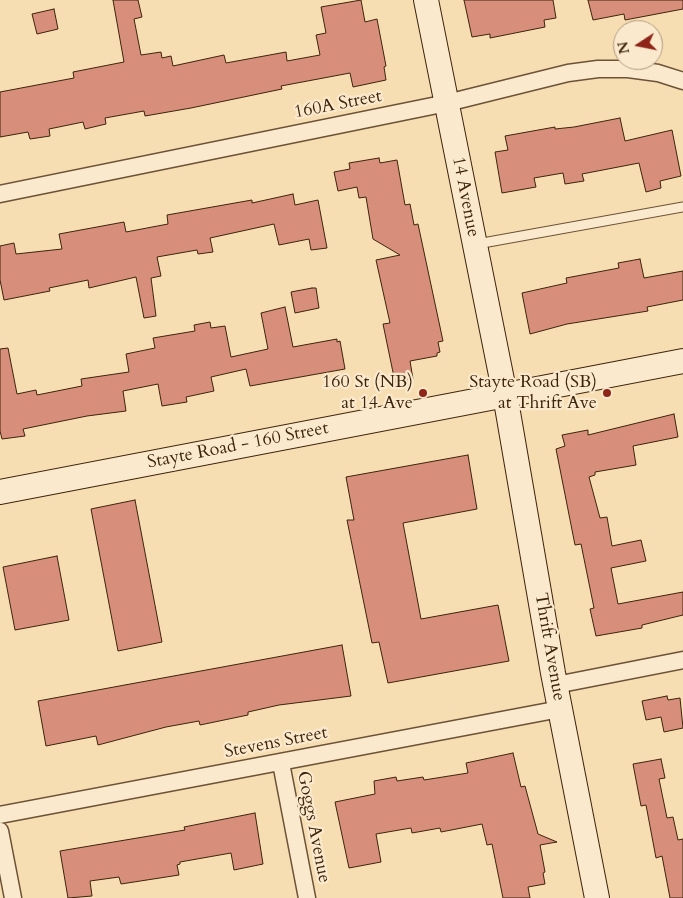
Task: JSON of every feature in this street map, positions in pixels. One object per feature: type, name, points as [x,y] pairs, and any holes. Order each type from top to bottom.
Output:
[{"type":"street","name":"14 Avenue","points":[[426,0],[505,395]]},
{"type":"street","name":"160A Street","points":[[0,194],[447,103],[568,73],[598,69],[628,69],[658,73],[683,80]]},
{"type":"street","name":"Stayte Road - 160 Street","points":[[0,492],[683,360]]},
{"type":"street","name":"Thrift Avenue","points":[[505,395],[560,709],[597,898]]},
{"type":"street","points":[[556,685],[683,660]]},
{"type":"street","name":"Stevens Street","points":[[0,815],[560,709]]},
{"type":"street","name":"Goggs Avenue","points":[[281,762],[307,898]]},
{"type":"street","points":[[0,831],[13,898]]},
{"type":"lane","points":[[475,244],[683,207]]},
{"type":"building","points":[[113,0],[138,0],[142,17],[134,19],[141,55],[161,52],[162,58],[171,56],[173,66],[224,55],[226,63],[286,52],[287,61],[320,55],[316,35],[326,33],[321,7],[361,0],[365,22],[377,19],[386,66],[384,67],[386,80],[353,87],[350,73],[281,86],[282,89],[191,108],[145,116],[144,111],[105,118],[106,124],[85,129],[83,122],[49,129],[50,136],[30,139],[28,132],[0,137],[0,92],[74,78],[73,72],[124,62]]},
{"type":"building","points":[[464,0],[553,0],[556,18],[544,20],[545,27],[490,38],[490,34],[472,37]]},
{"type":"building","points":[[588,0],[683,0],[683,9],[625,20],[624,14],[593,20]]},
{"type":"building","points":[[54,9],[58,29],[37,34],[32,14]]},
{"type":"building","points":[[620,118],[625,141],[672,130],[681,176],[660,181],[661,188],[646,192],[639,163],[582,174],[584,181],[565,184],[563,173],[534,178],[536,187],[502,193],[495,152],[508,150],[505,136],[555,127],[555,129],[574,127]]},
{"type":"building","points":[[379,158],[380,163],[397,160],[405,205],[410,204],[414,225],[418,224],[443,341],[438,342],[440,352],[437,353],[437,356],[410,361],[413,379],[395,382],[383,324],[390,323],[376,260],[400,255],[373,239],[366,197],[359,198],[357,187],[338,191],[334,172],[350,169],[349,163]]},
{"type":"building","points":[[293,194],[295,205],[318,200],[327,248],[311,250],[309,239],[279,245],[274,224],[210,238],[213,252],[198,254],[197,250],[157,257],[161,276],[151,278],[156,316],[144,318],[136,277],[89,288],[88,280],[49,288],[50,291],[4,300],[0,280],[0,246],[14,243],[16,254],[62,249],[59,234],[124,222],[126,232],[168,224],[167,215],[252,200],[252,203]]},
{"type":"building","points":[[640,259],[644,278],[683,271],[683,300],[647,307],[648,311],[567,324],[530,334],[522,293],[567,283],[566,278],[619,268],[618,263]]},
{"type":"building","points":[[316,288],[319,308],[295,313],[291,292]]},
{"type":"building","points":[[285,307],[293,347],[337,339],[337,342],[340,341],[345,369],[250,386],[246,369],[211,377],[214,391],[186,397],[187,402],[162,406],[158,384],[123,391],[126,411],[87,416],[23,429],[25,436],[2,439],[0,431],[0,349],[8,348],[17,394],[36,390],[37,395],[82,386],[81,379],[129,372],[126,354],[155,348],[153,338],[195,331],[194,325],[210,322],[211,328],[225,326],[231,357],[268,349],[261,313]]},
{"type":"building","points":[[674,414],[678,437],[633,446],[636,465],[595,472],[595,475],[589,477],[600,518],[607,517],[612,546],[641,540],[646,561],[611,568],[618,604],[683,592],[683,615],[642,625],[642,628],[596,636],[590,609],[594,608],[581,544],[575,545],[556,449],[565,446],[562,435],[588,430],[588,435]]},
{"type":"building","points":[[468,455],[477,509],[403,523],[421,619],[498,605],[509,661],[388,683],[379,642],[372,643],[347,520],[354,520],[346,477]]},
{"type":"building","points":[[135,500],[162,642],[118,651],[91,509]]},
{"type":"building","points":[[57,556],[69,620],[15,630],[3,567]]},
{"type":"building","points":[[342,645],[351,696],[279,705],[248,712],[248,715],[200,725],[199,721],[166,727],[98,745],[96,736],[46,746],[38,701]]},
{"type":"building","points":[[667,696],[668,700],[680,698],[683,728],[664,732],[661,717],[646,720],[642,701]]},
{"type":"building","points":[[513,753],[521,787],[525,786],[538,834],[557,842],[540,845],[545,872],[543,873],[545,884],[528,887],[530,898],[503,898],[492,844],[487,845],[482,824],[441,832],[440,828],[412,833],[411,828],[376,834],[381,862],[349,868],[335,802],[375,794],[374,781],[396,777],[397,781],[423,777],[424,780],[468,773],[466,763]]},
{"type":"building","points":[[661,759],[665,778],[659,779],[667,818],[673,817],[678,840],[683,839],[683,898],[670,898],[662,856],[656,858],[646,805],[641,806],[633,764]]},
{"type":"building","points":[[255,813],[263,864],[234,870],[231,853],[180,862],[177,865],[179,875],[121,884],[119,877],[90,881],[92,896],[68,898],[60,851],[185,830],[184,827]]},
{"type":"place","name":"160 St (NB) at 14 Ave","points":[[423,393]]},
{"type":"place","name":"Stayte Road (SB) at Thrift Ave","points":[[607,393]]}]
